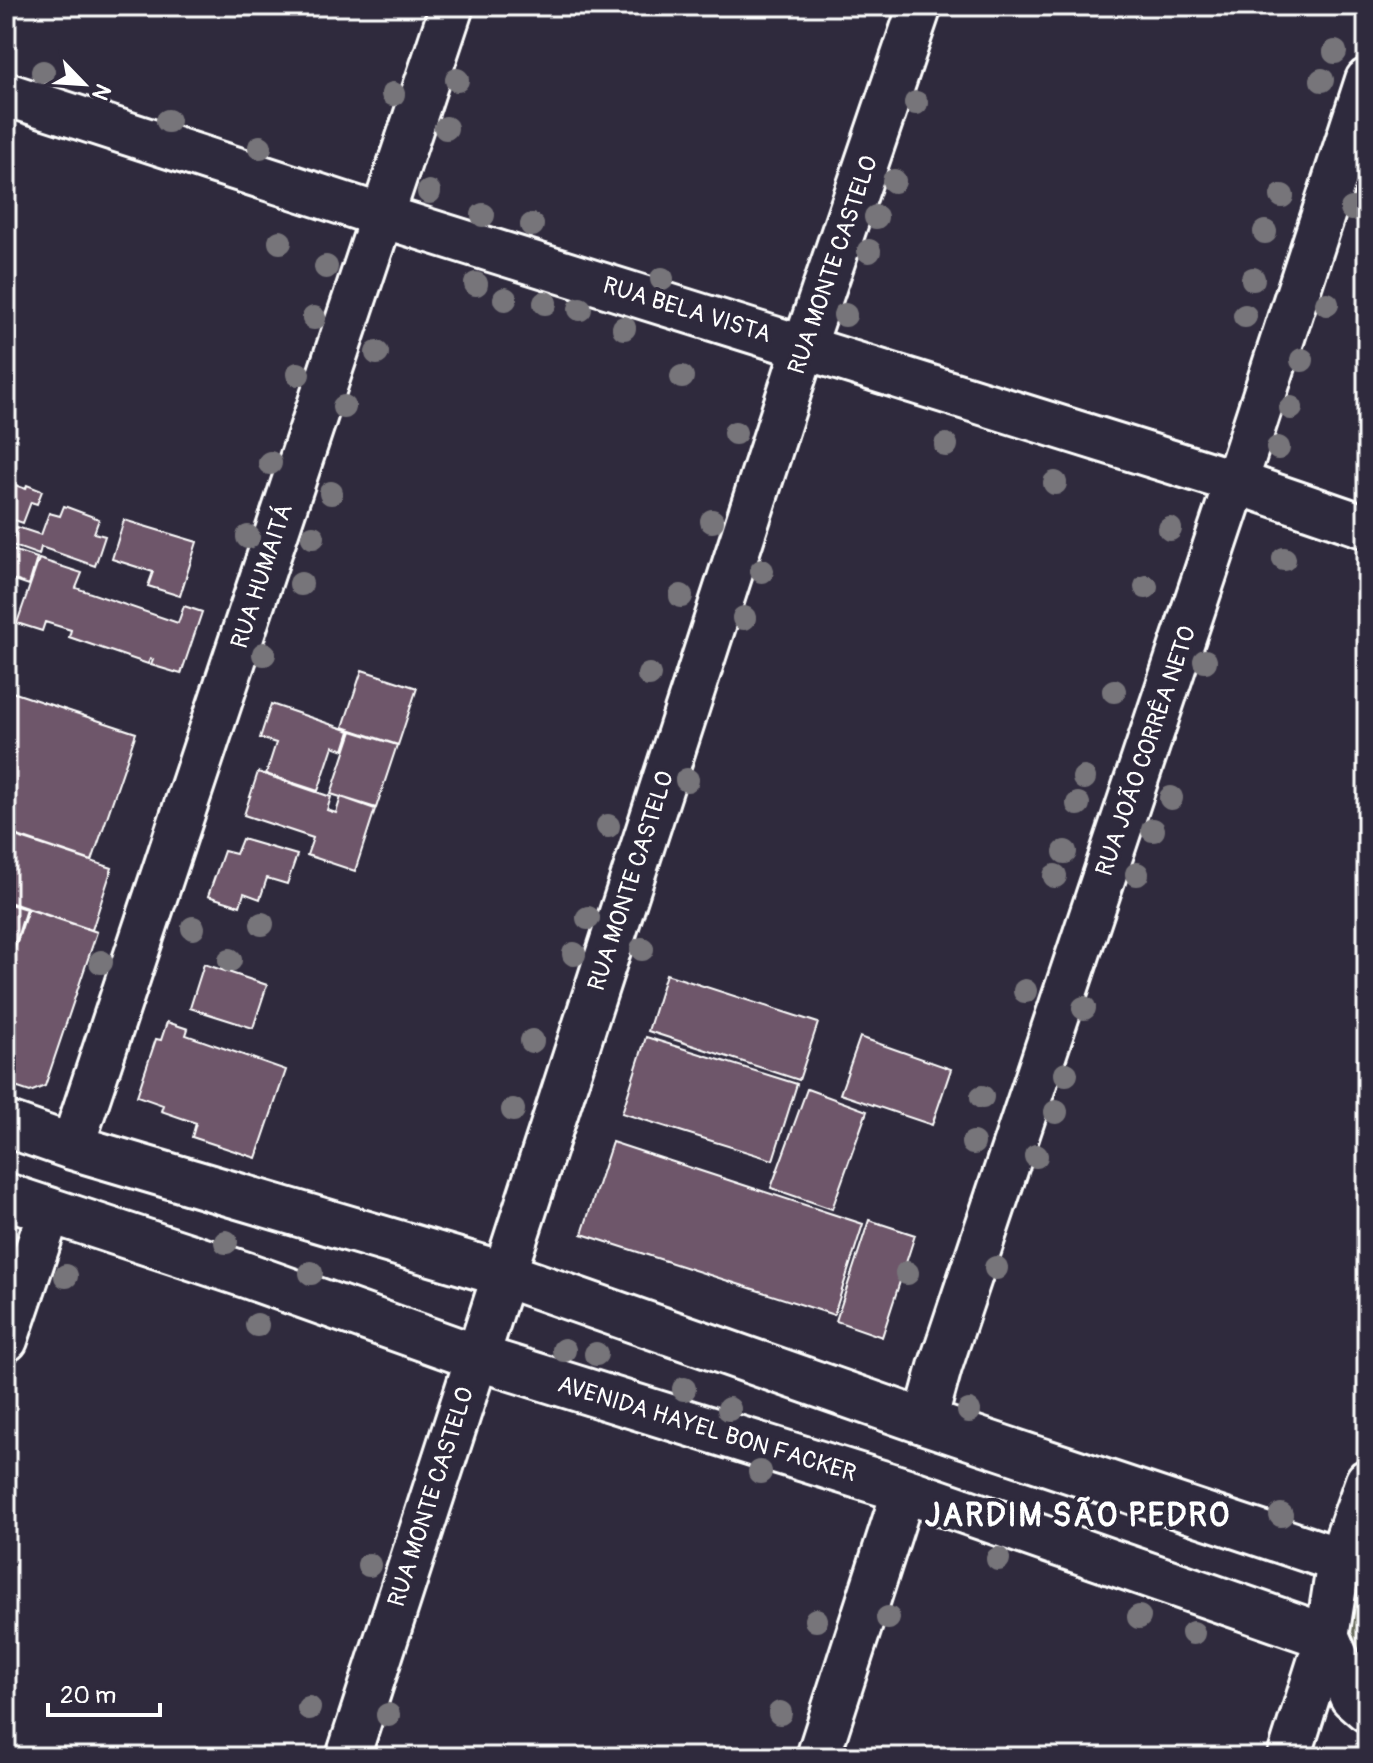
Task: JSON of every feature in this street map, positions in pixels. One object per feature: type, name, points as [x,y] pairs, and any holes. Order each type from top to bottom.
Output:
[{"type":"main road","points":[[6,1124],[72,1147],[503,1274],[925,1422],[1353,1551]]},
{"type":"main road","name":"AVENIDA HAYEL BON FACKER","points":[[6,1196],[246,1275],[476,1357],[904,1490],[1327,1637]]},
{"type":"main road","points":[[1327,1637],[1352,1696],[1367,1709]]},
{"type":"street","name":"RUA HUMAITÁ","points":[[72,1147],[452,6]]},
{"type":"street","name":"RUA MONTE CASTELO","points":[[348,1757],[804,347],[920,6]]},
{"type":"street","name":"RUA JOÃO CORRÊA NETO","points":[[925,1422],[940,1367],[1367,80]]},
{"type":"street","name":"RUA BELA VISTA","points":[[6,94],[382,216],[1236,482],[1367,527]]},
{"type":"street","points":[[6,1340],[50,1210]]},
{"type":"street","points":[[1289,1757],[1353,1551],[1367,1481]]},
{"type":"street","points":[[818,1757],[904,1490]]},
{"type":"green space","points":[[1367,1568],[1367,1693],[1342,1633],[1359,1580]]},
{"type":"building","points":[[6,482],[42,491],[37,504],[31,502],[23,523],[6,517]]},
{"type":"building","points":[[64,506],[99,519],[94,533],[105,536],[95,566],[41,547],[39,555],[11,545],[17,527],[41,535],[49,513],[60,516]]},
{"type":"building","points":[[124,520],[197,542],[180,596],[148,586],[153,572],[112,559]]},
{"type":"building","points":[[6,548],[37,558],[29,585],[6,577]]},
{"type":"building","points":[[39,559],[82,573],[76,588],[178,623],[184,606],[202,612],[181,674],[151,665],[153,660],[150,659],[148,664],[69,637],[71,630],[45,622],[42,631],[17,623]]},
{"type":"building","points":[[362,670],[417,688],[398,745],[343,727]]},
{"type":"building","points":[[6,690],[136,733],[92,861],[6,832]]},
{"type":"building","points":[[271,704],[350,731],[344,750],[333,746],[318,791],[266,774],[276,743],[260,738]]},
{"type":"building","points":[[352,731],[397,745],[376,808],[331,794]]},
{"type":"building","points":[[258,772],[331,797],[327,810],[336,813],[341,797],[375,809],[355,871],[307,855],[313,838],[244,815]]},
{"type":"building","points":[[6,833],[112,868],[92,930],[6,901]]},
{"type":"building","points":[[242,839],[297,855],[287,884],[267,878],[260,899],[244,893],[240,906],[208,896],[224,851],[236,854]]},
{"type":"building","points":[[6,903],[26,909],[12,954],[6,952]]},
{"type":"building","points":[[28,909],[97,932],[45,1086],[30,1092],[6,1084],[6,975]]},
{"type":"building","points":[[204,964],[267,985],[253,1028],[190,1008]]},
{"type":"building","points":[[666,974],[818,1023],[799,1080],[648,1031]]},
{"type":"building","points":[[167,1022],[188,1029],[186,1035],[286,1070],[256,1158],[192,1137],[196,1123],[161,1111],[163,1105],[137,1096],[156,1039],[161,1040]]},
{"type":"building","points":[[646,1037],[797,1084],[773,1160],[622,1113]]},
{"type":"building","points":[[860,1037],[951,1069],[932,1125],[840,1094]]},
{"type":"building","points":[[807,1089],[867,1111],[832,1209],[771,1188]]},
{"type":"building","points":[[612,1142],[863,1224],[834,1315],[582,1234]]},
{"type":"building","points":[[869,1220],[915,1235],[882,1337],[836,1321]]},
{"type":"district","name":"JARDIM SÃO PEDRO","points":[[1078,1516]]}]
